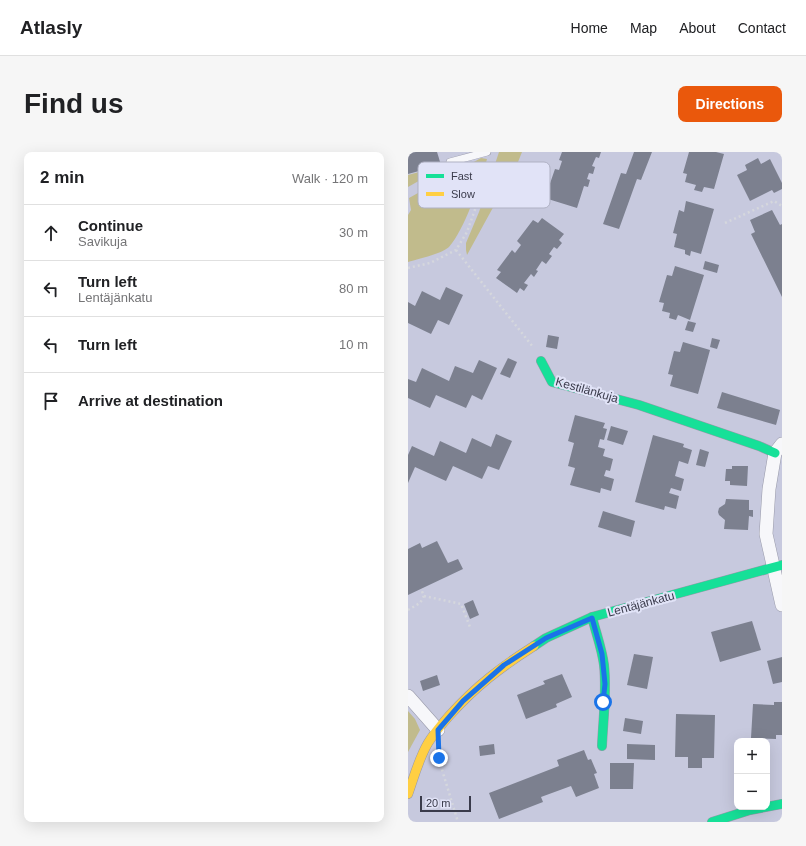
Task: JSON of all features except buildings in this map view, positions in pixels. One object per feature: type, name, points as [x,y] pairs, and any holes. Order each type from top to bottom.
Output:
[{"type":"street","name":"Kestilänkuja","points":[[541,361],[552,382],[640,405],[759,446],[778,448]]},
{"type":"street","points":[[778,448],[769,489],[766,534],[778,567],[782,605]]},
{"type":"street","name":"Lentäjänkatu","points":[[408,794],[422,754],[438,730],[463,701],[504,665],[546,638],[592,618],[778,567]]},
{"type":"street","points":[[592,618],[604,667],[605,684],[602,746]]},
{"type":"street","points":[[408,696],[438,730]]},
{"type":"street","points":[[770,801],[782,795]]},
{"type":"street","points":[[770,806],[782,804]]},
{"type":"street","points":[[712,822],[751,810]]},
{"type":"lane","points":[[450,162],[487,152]]},
{"type":"lane","points":[[408,764],[416,770]]},
{"type":"path","points":[[724,223],[774,201],[782,206]]},
{"type":"path","points":[[408,268],[430,263],[456,250],[467,232],[476,208]]},
{"type":"path","points":[[456,250],[530,342],[541,361]]},
{"type":"path","points":[[421,588],[424,596]]},
{"type":"path","points":[[408,610],[420,603],[424,596]]},
{"type":"path","points":[[424,596],[461,604],[470,627]]},
{"type":"path","points":[[439,758],[458,822]]},
{"type":"shaded area","points":[[499,152],[522,152],[518,162],[496,162]]},
{"type":"shaded area","points":[[481,158],[487,159],[486,162],[474,162]]},
{"type":"shaded area","points":[[418,172],[418,181],[408,187],[408,175]]},
{"type":"shaded area","points":[[418,193],[418,208],[470,208],[455,240],[449,247],[441,252],[408,262],[408,215],[411,210],[409,198]]},
{"type":"shaded area","points":[[480,208],[493,208],[467,255],[466,243]]},
{"type":"shaded area","points":[[408,711],[415,719],[420,730],[408,752]]},
{"type":"traffic: fast","points":[[541,361],[552,382],[639,405],[759,446],[775,453]]},
{"type":"traffic: fast","points":[[534,646],[546,638],[592,617],[782,565]]},
{"type":"traffic: fast","points":[[592,617],[602,653],[605,675],[602,746]]},
{"type":"traffic: fast","points":[[712,822],[750,810],[782,804]]},
{"type":"traffic: slow","points":[[408,794],[422,755],[428,743],[444,722],[479,686],[500,669],[534,646]]},
{"type":"route","points":[[439,758],[438,730],[463,701],[482,683],[504,665],[546,638],[592,618],[602,654],[605,684],[603,702]]}]
